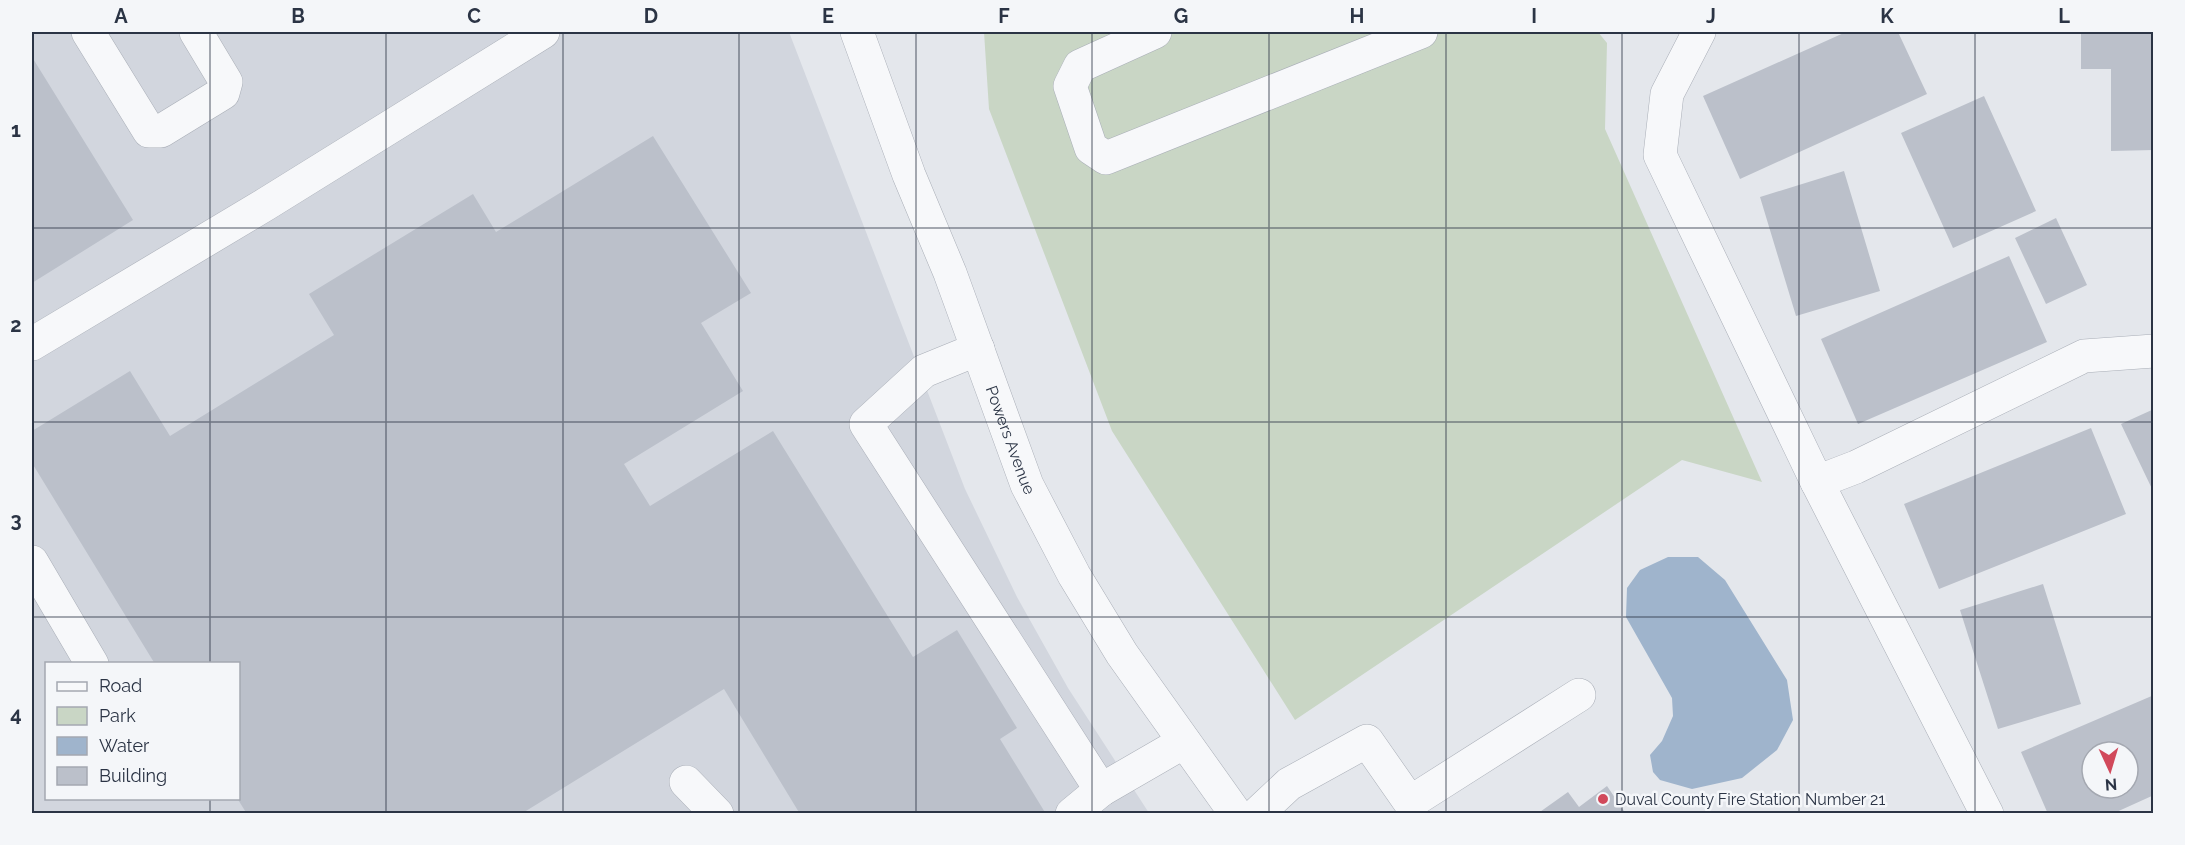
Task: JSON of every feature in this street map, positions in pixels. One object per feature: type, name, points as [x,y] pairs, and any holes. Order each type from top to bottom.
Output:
[{"type":"street","points":[[88,32],[149,130],[161,131],[223,93],[226,82],[196,32]]},
{"type":"street","points":[[32,344],[256,210],[543,32]]},
{"type":"street","name":"Powers Avenue","points":[[857,32],[909,175],[950,273],[1027,485],[1069,565],[1122,654],[1236,813]]},
{"type":"street","points":[[1155,32],[1080,66],[1070,86],[1090,148],[1106,158],[1421,32]]},
{"type":"street","points":[[1699,32],[1667,93],[1660,154],[1817,482],[1987,813]]},
{"type":"street","points":[[978,349],[924,371],[866,424],[1101,790]]},
{"type":"street","points":[[1817,482],[1856,467],[2084,356],[2154,351]]},
{"type":"street","points":[[32,562],[91,662]]},
{"type":"street","points":[[1257,813],[1288,784],[1366,741],[1411,804],[1579,695]]},
{"type":"street","points":[[1072,813],[1101,790],[1184,742]]},
{"type":"street","points":[[686,782],[717,813]]},
{"type":"shaded area","points":[[32,32],[789,32],[965,489],[1017,597],[1068,688],[1149,813],[32,813]]},
{"type":"green space","points":[[984,32],[1598,32],[1607,43],[1605,129],[1762,482],[1682,460],[1295,720],[1112,431],[989,109]]},
{"type":"water","points":[[1668,557],[1698,557],[1725,580],[1787,680],[1793,720],[1777,750],[1742,778],[1692,789],[1660,780],[1653,772],[1650,755],[1662,741],[1673,716],[1672,698],[1626,617],[1627,588],[1640,570]]},
{"type":"building","points":[[1846,32],[1898,32],[1927,94],[1740,179],[1703,96]]},
{"type":"building","points":[[2081,32],[2154,32],[2154,150],[2111,151],[2111,69],[2081,69]]},
{"type":"building","points":[[32,57],[133,220],[32,283]]},
{"type":"building","points":[[1984,96],[2036,211],[1953,248],[1901,133]]},
{"type":"building","points":[[653,136],[751,293],[701,323],[743,391],[624,464],[650,506],[773,431],[913,657],[957,630],[1017,728],[1000,739],[1046,814],[800,814],[724,689],[521,814],[247,814],[238,800],[240,662],[154,662],[32,463],[32,431],[130,371],[170,436],[334,335],[309,294],[473,194],[496,232]]},
{"type":"building","points":[[1844,171],[1880,291],[1796,316],[1760,197]]},
{"type":"building","points":[[2056,218],[2087,285],[2046,304],[2015,238]]},
{"type":"building","points":[[2009,256],[2047,342],[1858,424],[1821,339]]},
{"type":"building","points":[[2154,409],[2154,493],[2121,424]]},
{"type":"building","points":[[2091,428],[2126,514],[1939,589],[1904,504]]},
{"type":"building","points":[[2043,584],[2081,704],[1998,729],[1960,610]]},
{"type":"building","points":[[2154,695],[2154,795],[2112,814],[2048,814],[2021,752]]},
{"type":"building","name":"Duval County Fire Station Number 21","points":[[1607,786],[1626,814],[1537,814],[1568,792],[1579,807]]},
{"type":"place","name":"Duval County Fire Station Number 21","points":[[1603,799]]}]
